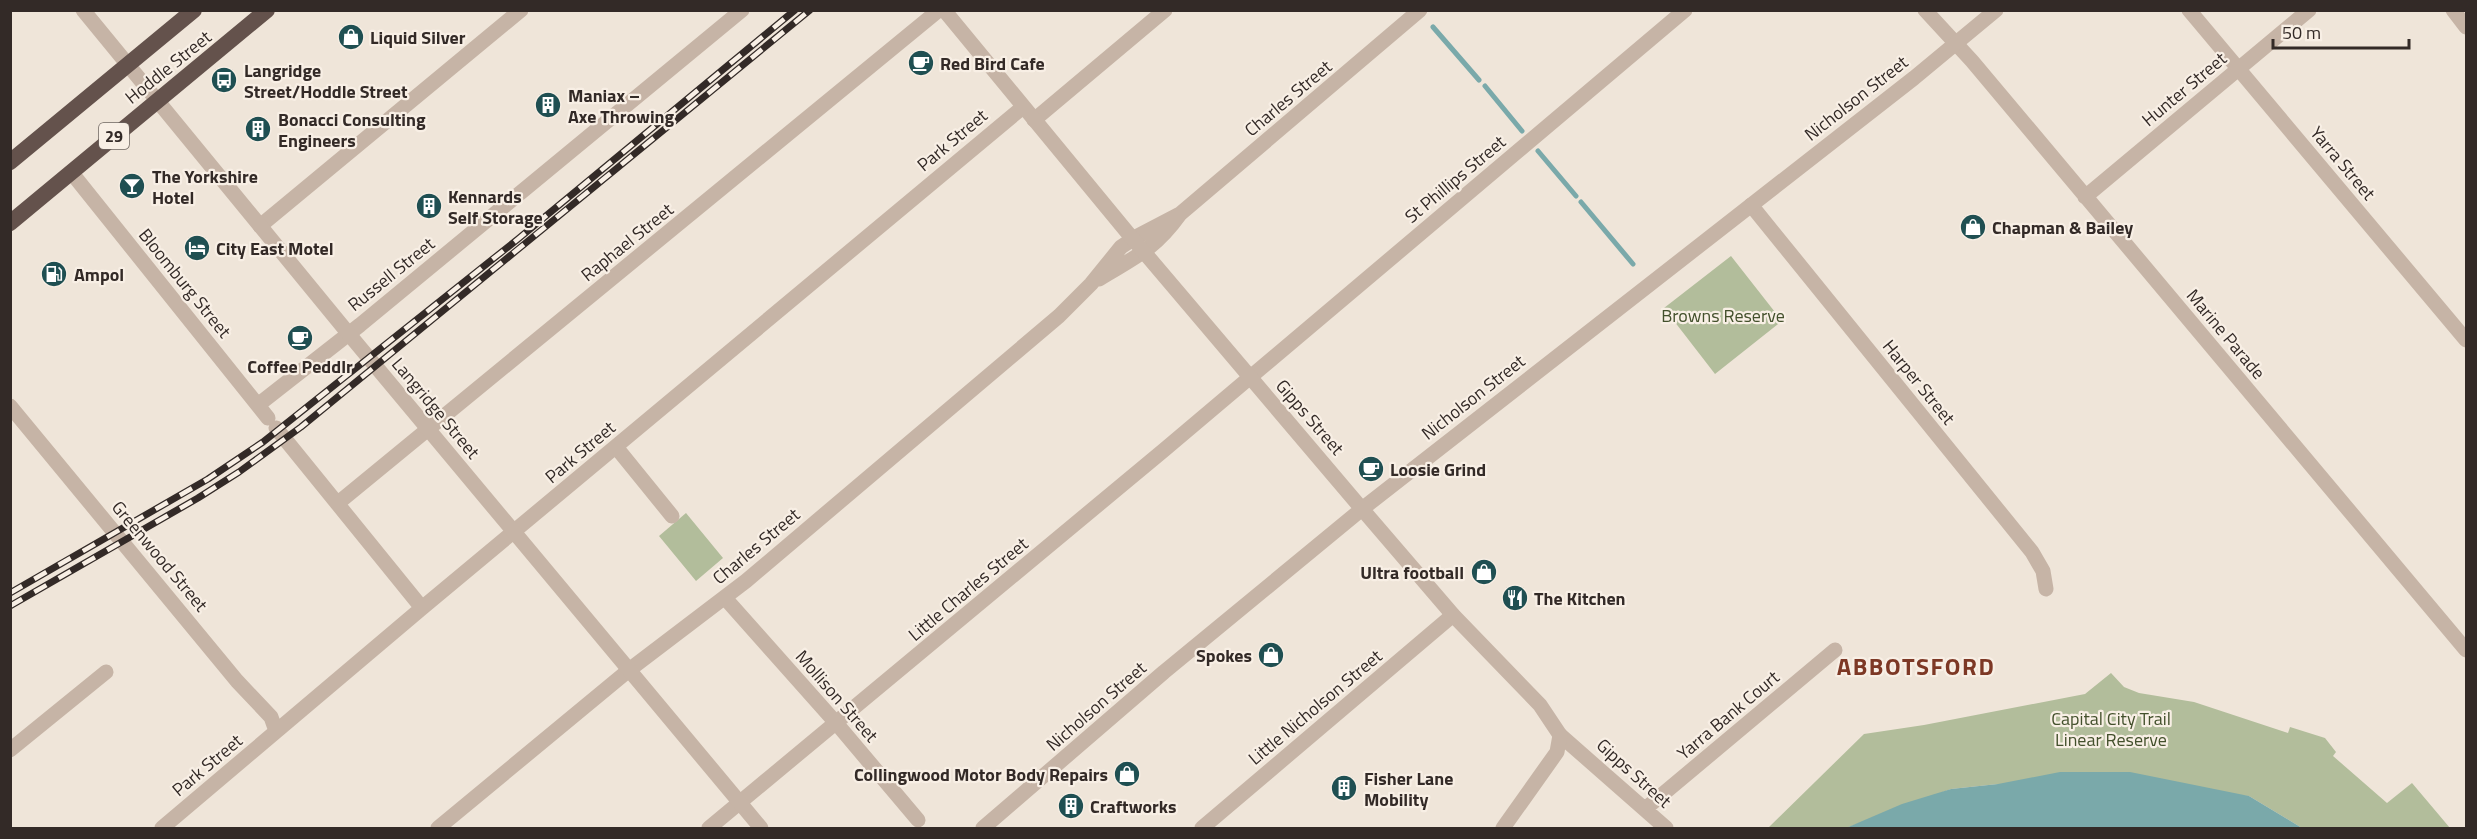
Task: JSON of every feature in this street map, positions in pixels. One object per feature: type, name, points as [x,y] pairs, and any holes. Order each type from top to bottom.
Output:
[{"type":"highway","name":"Hoddle Street","points":[[10,162],[194,10]]},
{"type":"highway","name":"Hoddle Street","points":[[10,223],[267,10]]},
{"type":"street","name":"Langridge Street","points":[[83,10],[348,333],[761,828]]},
{"type":"street","points":[[260,226],[521,10]]},
{"type":"street","name":"Russell Street","points":[[256,403],[263,401],[348,333],[742,10]]},
{"type":"street","name":"Gipps Street","points":[[941,10],[1453,615],[1540,705],[1560,735],[1666,828]]},
{"type":"street","name":"Raphael Street","points":[[338,503],[941,10]]},
{"type":"street","points":[[1034,120],[1165,10]]},
{"type":"street","name":"Charles Street","points":[[438,828],[629,670],[725,598],[1059,316],[1092,284],[1115,252],[1133,239],[1180,214],[1420,10]]},
{"type":"street","name":"St Phillips Street","points":[[1250,377],[1685,10]]},
{"type":"street","name":"Marine Parade","points":[[1925,10],[1957,44],[2466,650]]},
{"type":"street","name":"Nicholson Street","points":[[983,828],[1164,672],[1362,509],[1957,44],[1996,10]]},
{"type":"street","name":"Yarra Street","points":[[2189,10],[2466,340]]},
{"type":"street","name":"Hunter Street","points":[[2085,197],[2309,10]]},
{"type":"street","points":[[2453,10],[2466,27]]},
{"type":"street","name":"Park Street","points":[[162,828],[1023,107]]},
{"type":"street","name":"Bloomburg Street","points":[[71,172],[422,608]]},
{"type":"street","name":"Harper Street","points":[[1751,205],[2032,552],[2043,571],[2046,589]]},
{"type":"street","name":"Charles Street","points":[[1092,284],[1145,253],[1164,236],[1180,214]]},
{"type":"street","name":"Little Charles Street","points":[[709,828],[1250,377]]},
{"type":"street","name":"Greenwood Street","points":[[10,406],[237,681],[271,717],[276,731]]},
{"type":"street","points":[[616,447],[672,516]]},
{"type":"street","name":"Mollison Street","points":[[725,598],[837,723],[918,820]]},
{"type":"street","name":"Little Nicholson Street","points":[[1202,828],[1453,615]]},
{"type":"street","name":"Yarra Bank Court","points":[[1645,809],[1835,650]]},
{"type":"street","points":[[10,750],[106,672]]},
{"type":"street","points":[[1503,828],[1557,752],[1560,735]]},
{"type":"green space","name":"Browns Reserve","points":[[1731,256],[1782,321],[1715,374],[1664,308]]},
{"type":"green space","points":[[686,513],[723,558],[696,581],[659,536]]},
{"type":"green space","name":"Capital City Trail Linear Reserve","points":[[2111,673],[2124,687],[2139,693],[2194,702],[2288,733],[2290,727],[2325,738],[2336,752],[2333,756],[2387,803],[2412,783],[2450,828],[2302,828],[2249,796],[1998,784],[1951,789],[1846,828],[1768,828],[1864,734],[1924,725],[2085,694]]},
{"type":"water","points":[[2060,772],[2130,772],[2249,796],[2302,828],[1846,828],[1902,804],[1951,789],[1998,784]]},
{"type":"waterway","points":[[1433,27],[1479,80]]},
{"type":"waterway","points":[[1485,86],[1522,131]]},
{"type":"waterway","points":[[1538,151],[1576,196]]},
{"type":"waterway","points":[[1581,202],[1633,264]]},
{"type":"railway","points":[[10,593],[208,479],[263,442],[518,239],[795,10]]},
{"type":"railway","points":[[10,606],[198,498],[239,472],[301,427],[810,10]]},
{"type":"place","name":"Liquid Silver","points":[[351,37]]},
{"type":"place","name":"Red Bird Cafe","points":[[921,63]]},
{"type":"place","name":"Langridge Street/Hoddle Street","points":[[224,80]]},
{"type":"place","name":"Maniax – Axe Throwing","points":[[548,105]]},
{"type":"place","name":"Bonacci Consulting Engineers","points":[[258,129]]},
{"type":"place","name":"The Yorkshire Hotel","points":[[132,186]]},
{"type":"place","name":"Kennards Self Storage","points":[[429,206]]},
{"type":"place","name":"Chapman & Bailey","points":[[1973,227]]},
{"type":"place","name":"City East Motel","points":[[197,248]]},
{"type":"place","name":"Ampol","points":[[54,274]]},
{"type":"place","name":"Coffee Peddlr","points":[[300,338]]},
{"type":"place","name":"Loosie Grind","points":[[1371,469]]},
{"type":"place","name":"Ultra football","points":[[1484,572]]},
{"type":"place","name":"The Kitchen","points":[[1515,598]]},
{"type":"place","name":"Spokes","points":[[1271,655]]},
{"type":"place","name":"Collingwood Motor Body Repairs","points":[[1127,774]]},
{"type":"place","name":"Fisher Lane Mobility","points":[[1344,788]]},
{"type":"place","name":"Craftworks","points":[[1071,806]]},
{"type":"district","name":"ABBOTSFORD","points":[[1916,666]]}]
